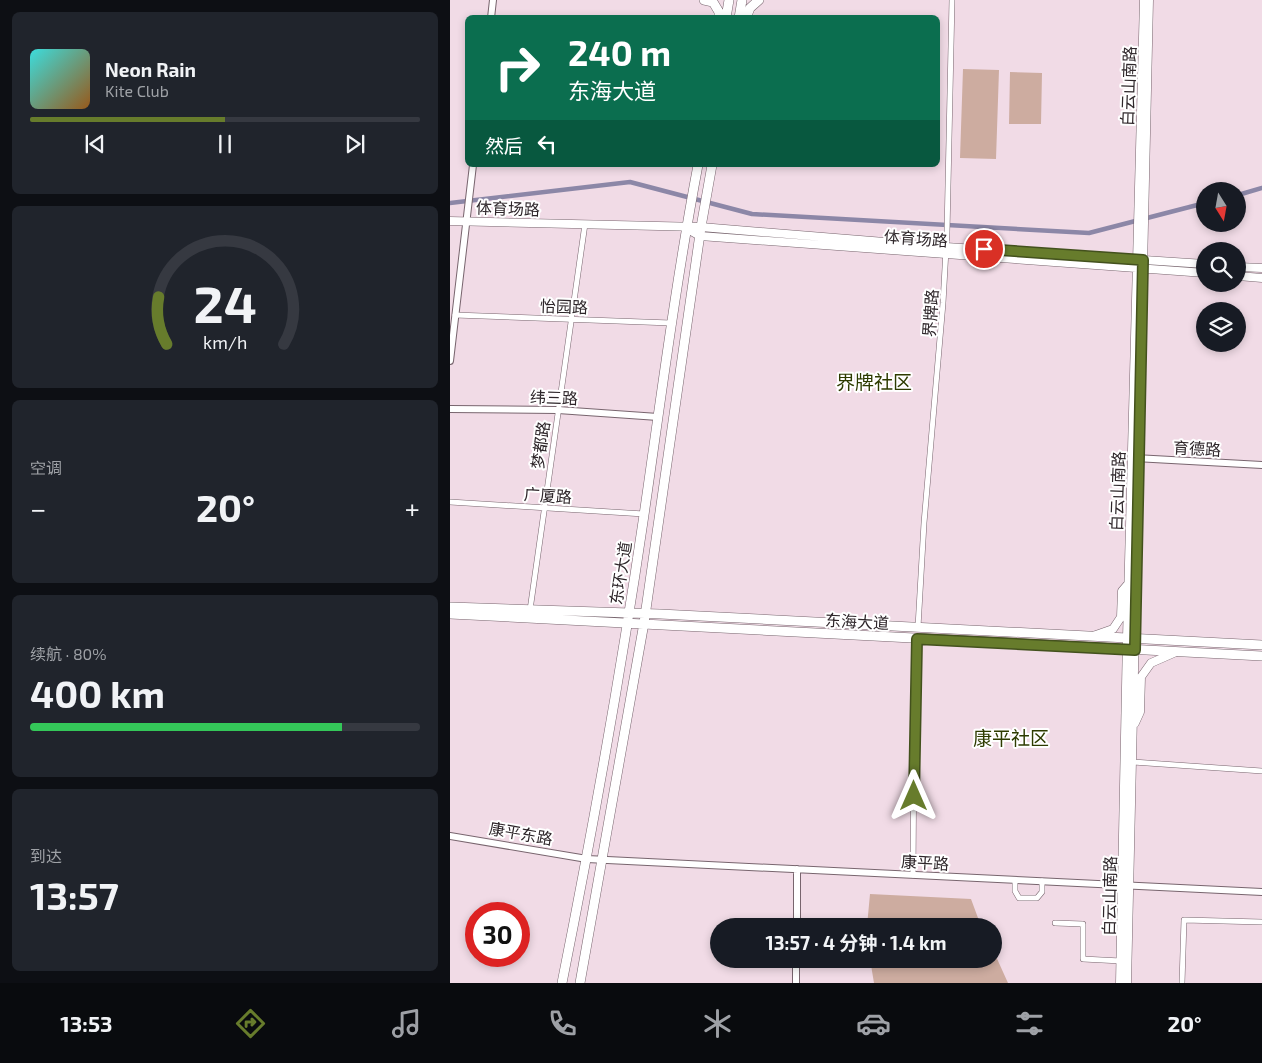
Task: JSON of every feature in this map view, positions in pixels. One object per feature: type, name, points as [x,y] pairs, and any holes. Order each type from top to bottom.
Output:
[{"type":"main road","points":[[704,0],[713,2],[718,15]]},
{"type":"main road","points":[[726,15],[729,0]]},
{"type":"main road","points":[[740,15],[742,0]]},
{"type":"main road","points":[[747,15],[750,8],[759,0]]},
{"type":"main road","name":"白云山南路","points":[[1141,209],[1144,0]]},
{"type":"main road","name":"白云山南路","points":[[1128,983],[1127,885],[1140,228],[1150,0]]},
{"type":"main road","name":"东环大道","points":[[562,983],[587,858],[628,618],[671,323],[698,167]]},
{"type":"main road","name":"东环大道","points":[[580,983],[644,623],[700,231],[712,167]]},
{"type":"main road","name":"体育场路","points":[[450,221],[686,228],[700,231],[946,251],[1140,264],[1196,272]]},
{"type":"main road","points":[[1140,264],[1196,264]]},
{"type":"main road","points":[[1246,267],[1262,268]]},
{"type":"main road","points":[[1246,277],[1262,278]]},
{"type":"main road","name":"白云山南路","points":[[1131,638],[1128,584],[1135,458]]},
{"type":"main road","points":[[1091,636],[1113,629],[1121,617],[1122,591],[1128,584]]},
{"type":"main road","name":"东海大道","points":[[450,607],[530,610],[628,618],[644,623],[1262,656]]},
{"type":"main road","name":"东海大道","points":[[450,614],[628,618],[645,614],[1262,645]]},
{"type":"main road","name":"白云山南路","points":[[1120,983],[1133,762],[1131,650]]},
{"type":"main road","points":[[1133,727],[1140,712],[1141,677],[1151,663],[1176,652]]},
{"type":"street","points":[[490,15],[493,0]]},
{"type":"street","name":"界牌路","points":[[918,627],[924,524],[946,251],[952,0]]},
{"type":"street","points":[[450,361],[473,167]]},
{"type":"street","name":"梦都路","points":[[530,610],[585,224]]},
{"type":"street","name":"怡园路","points":[[455,315],[671,323]]},
{"type":"street","name":"纬三路","points":[[450,409],[558,410],[658,417]]},
{"type":"street","name":"育德路","points":[[1135,458],[1262,465]]},
{"type":"street","name":"广厦路","points":[[450,502],[644,514]]},
{"type":"street","points":[[913,875],[917,639]]},
{"type":"street","points":[[1133,762],[1262,771]]},
{"type":"street","name":"康平东路","points":[[450,836],[587,858]]},
{"type":"street","name":"康平路","points":[[587,858],[1262,892]]},
{"type":"street","points":[[797,869],[797,918]]},
{"type":"street","points":[[1015,880],[1015,891],[1020,898],[1037,898],[1042,892],[1042,881]]},
{"type":"street","points":[[1182,983],[1184,920],[1262,922]]},
{"type":"street","points":[[1055,923],[1083,924],[1083,959],[1121,960]]},
{"type":"street","points":[[796,968],[796,983]]},
{"type":"shaded area","points":[[963,69],[999,70],[996,159],[960,158]]},
{"type":"shaded area","points":[[1010,72],[1042,73],[1041,124],[1009,124]]},
{"type":"shaded area","points":[[870,894],[971,899],[978,918],[868,918]]},
{"type":"shaded area","points":[[872,968],[1001,968],[1008,983],[874,983]]},
{"type":"waterway","points":[[450,203],[630,182],[752,214],[1089,233],[1196,205]]},
{"type":"waterway","points":[[1246,193],[1262,188]]},
{"type":"district","name":"界牌社区","points":[[874,381]]},
{"type":"district","name":"康平社区","points":[[1011,737]]},
{"type":"route","points":[[914,796],[917,639],[1135,650],[1143,260],[984,249]]}]
